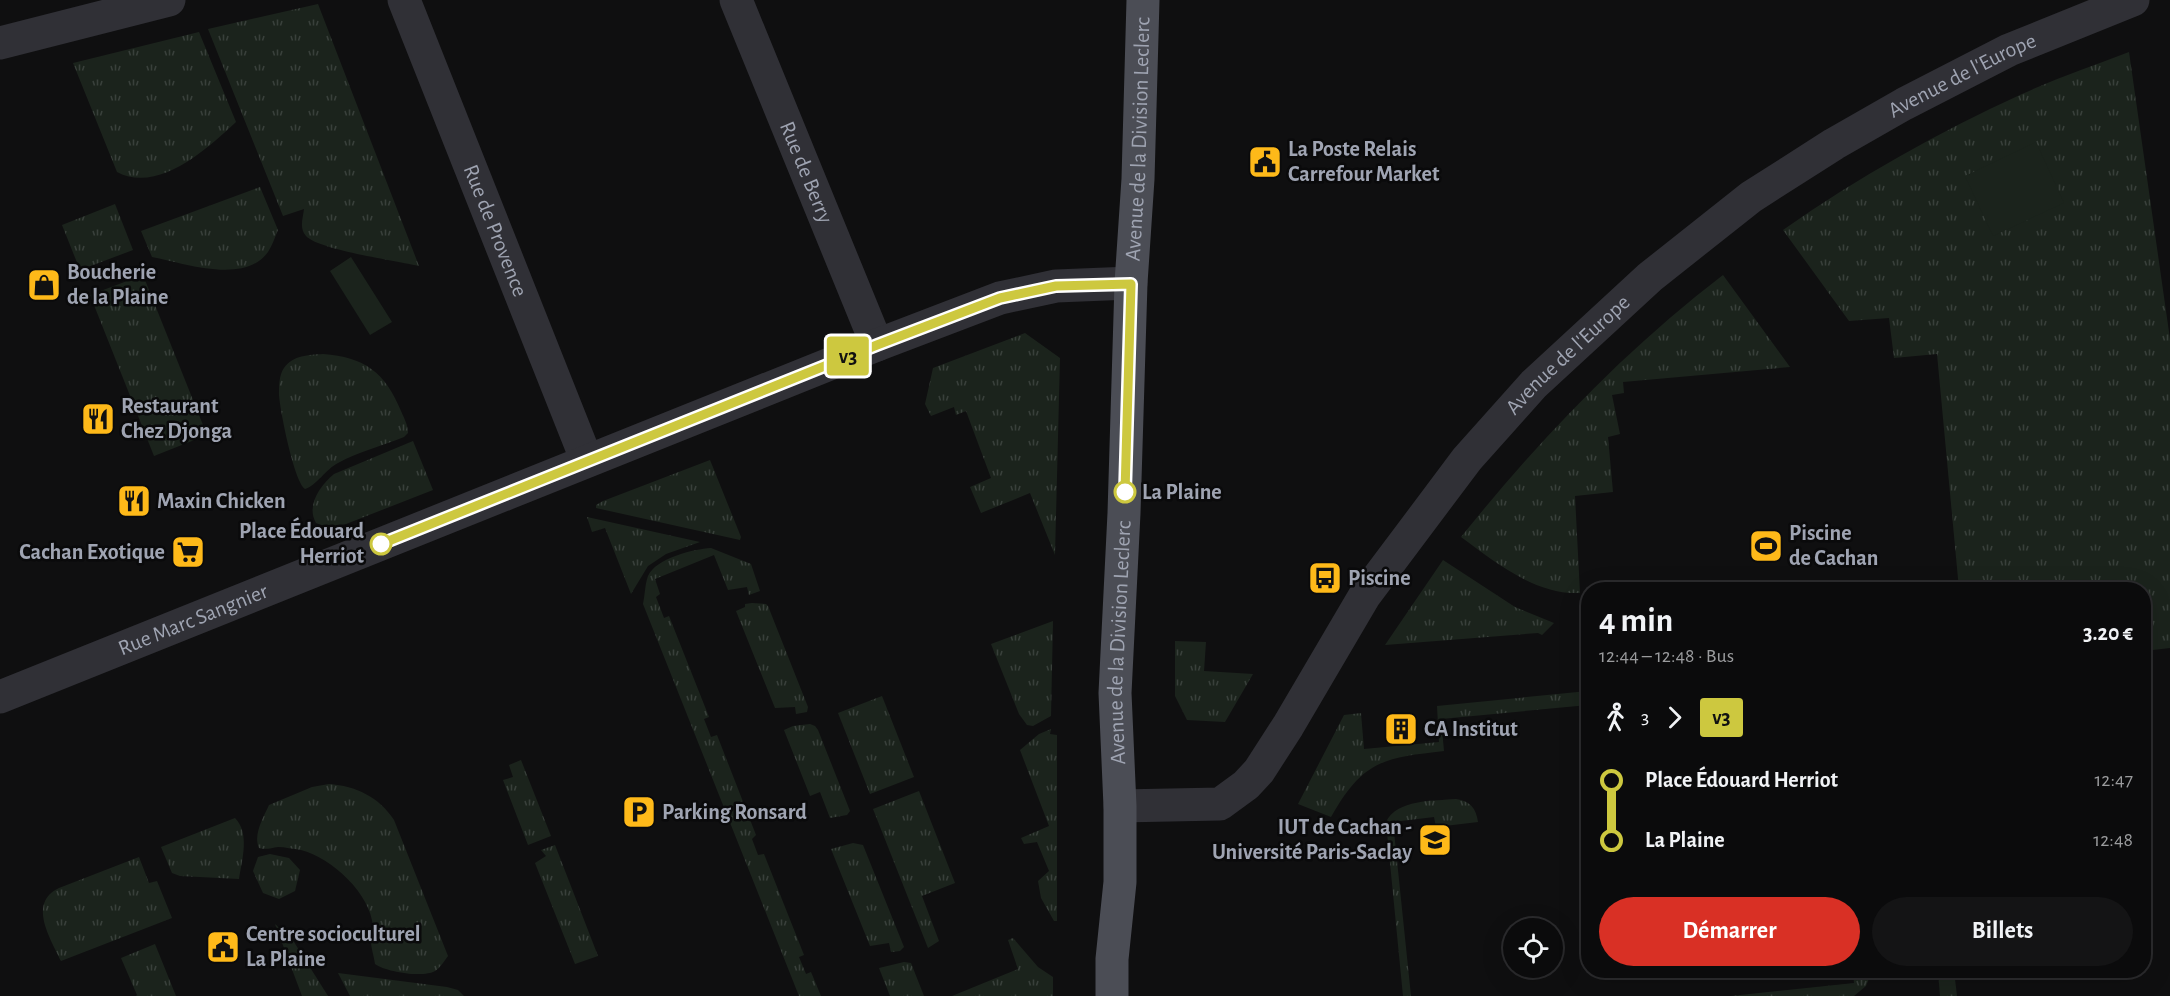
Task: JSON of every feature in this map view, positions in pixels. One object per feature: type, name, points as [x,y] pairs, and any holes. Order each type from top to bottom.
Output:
[{"type":"main road","name":"Avenue de la Division Leclerc","points":[[1112,996],[1112,959],[1120,882],[1120,806],[1115,693],[1124,513],[1131,284],[1138,179],[1143,0]]},
{"type":"street","points":[[0,43],[170,0]]},
{"type":"street","name":"Rue de Provence","points":[[404,0],[587,461]]},
{"type":"street","name":"Rue de Berry","points":[[736,0],[877,345]]},
{"type":"street","name":"Avenue de l'Europe","points":[[1120,806],[1220,804],[1246,785],[1288,726],[1365,595],[1467,459],[1534,384],[1650,277],[1751,198],[1834,144],[2009,50],[2133,0]]},
{"type":"street","name":"Rue Marc Sangnier","points":[[0,697],[877,345],[1000,298],[1056,286],[1131,284]]},
{"type":"green space","points":[[318,4],[419,266],[342,250],[314,241],[306,236],[303,230],[304,209],[283,216],[208,29]]},
{"type":"green space","points":[[199,32],[236,122],[196,155],[165,173],[149,177],[133,177],[117,172],[73,63]]},
{"type":"green space","points":[[2129,52],[2170,339],[2170,648],[2151,650],[2151,582],[1958,582],[1937,354],[1894,358],[1889,318],[1849,321],[1783,230],[1811,210],[1900,156],[1960,124],[2062,77]]},
{"type":"green space","points":[[2036,142],[2064,203],[1993,236],[1965,176]]},
{"type":"green space","points":[[260,187],[278,230],[268,252],[257,262],[244,268],[229,270],[196,267],[152,257],[141,231]]},
{"type":"green space","points":[[115,204],[133,250],[80,270],[62,225]]},
{"type":"green space","points":[[351,257],[392,322],[370,335],[330,271]]},
{"type":"green space","points":[[143,275],[207,435],[154,456],[90,295]]},
{"type":"green space","points":[[1723,275],[1790,367],[1623,382],[1624,393],[1612,395],[1620,434],[1608,437],[1613,492],[1575,496],[1580,593],[1547,589],[1532,583],[1502,566],[1461,537],[1521,466],[1584,398],[1651,334]]},
{"type":"green space","points":[[1025,333],[1060,358],[1055,555],[1030,493],[981,513],[970,487],[991,478],[966,411],[956,415],[954,407],[931,416],[925,404],[933,368]]},
{"type":"green space","points":[[323,354],[361,363],[380,377],[395,397],[406,422],[408,433],[404,437],[338,463],[313,485],[305,489],[296,473],[288,445],[279,395],[280,381],[284,368],[292,360],[302,356]]},
{"type":"green space","points":[[413,441],[433,490],[346,524],[327,527],[316,523],[313,509],[316,496],[334,474]]},
{"type":"green space","points":[[710,460],[741,537],[740,540],[596,508],[596,505],[603,501]]},
{"type":"green space","points":[[587,517],[700,542],[666,554],[648,566],[631,594],[605,528],[592,532]]},
{"type":"green space","points":[[711,548],[751,564],[760,591],[749,595],[747,587],[728,590],[714,555],[655,579],[660,594],[656,597],[664,618],[669,616],[709,717],[704,719],[711,737],[717,735],[756,835],[752,839],[758,855],[764,854],[804,955],[799,957],[806,974],[811,972],[821,996],[799,996],[643,604],[648,576],[659,564],[695,550]]},
{"type":"green space","points":[[1443,560],[1515,607],[1554,623],[1542,635],[1538,633],[1385,645]]},
{"type":"green space","points":[[745,604],[768,606],[808,707],[807,712],[796,714],[795,707],[775,708],[736,611],[745,607]]},
{"type":"green space","points":[[1053,621],[1051,716],[1033,726],[1027,725],[1019,714],[991,644]]},
{"type":"green space","points":[[1175,641],[1206,642],[1204,671],[1253,674],[1225,722],[1187,720],[1175,696]]},
{"type":"green space","points":[[1581,692],[1581,706],[1441,719],[1444,751],[1389,760],[1364,773],[1342,798],[1331,817],[1298,804],[1344,715],[1361,713],[1364,749],[1439,742],[1437,706]]},
{"type":"green space","points":[[882,696],[914,777],[870,794],[838,713]]},
{"type":"green space","points":[[810,724],[818,730],[850,811],[847,815],[830,818],[820,792],[810,796],[784,730],[793,726]]},
{"type":"green space","points":[[1051,729],[1050,734],[1057,735],[1057,921],[1054,921],[1041,898],[1038,881],[1049,871],[1037,842],[1024,844],[1021,838],[1049,826],[1020,750],[1039,734]]},
{"type":"green space","points":[[521,760],[551,836],[528,845],[503,780],[513,777],[509,765]]},
{"type":"green space","points":[[329,784],[348,787],[366,794],[381,805],[394,820],[448,956],[435,971],[422,974],[405,973],[375,964],[371,944],[373,929],[371,915],[358,890],[348,879],[313,854],[281,847],[259,848],[258,832],[269,805],[312,787]]},
{"type":"green space","points":[[919,791],[955,883],[922,896],[939,941],[928,948],[873,809]]},
{"type":"green space","points":[[1456,799],[1465,801],[1471,806],[1478,822],[1436,827],[1434,817],[1393,822],[1411,996],[1403,996],[1386,822],[1391,814],[1407,805]]},
{"type":"green space","points":[[235,818],[240,824],[244,839],[239,879],[180,876],[172,873],[161,847]]},
{"type":"green space","points":[[853,843],[863,845],[904,947],[900,951],[891,952],[889,943],[870,946],[831,849]]},
{"type":"green space","points":[[555,845],[598,956],[575,964],[535,863],[546,856],[541,850]]},
{"type":"green space","points":[[270,854],[289,858],[300,870],[295,891],[279,899],[263,893],[253,871],[258,857]]},
{"type":"green space","points":[[139,857],[149,883],[157,881],[172,918],[61,961],[44,922],[44,903],[49,895],[59,888]]},
{"type":"green space","points":[[275,924],[294,942],[328,996],[302,996]]},
{"type":"green space","points":[[1013,938],[1038,967],[1053,977],[1053,996],[952,996],[1018,969],[1008,940]]},
{"type":"green space","points":[[155,944],[176,996],[136,996],[121,958]]},
{"type":"green space","points":[[904,962],[911,963],[924,996],[890,996],[879,968]]},
{"type":"green space","points":[[338,973],[447,987],[458,990],[464,996],[350,996]]},
{"type":"green space","points":[[1854,978],[1869,978],[1866,986],[1854,996],[1731,996],[1854,983]]},
{"type":"green space","points":[[1939,978],[1955,978],[1957,996],[1940,996]]},
{"type":"bus line","name":"v3","points":[[381,544],[1000,298],[1069,285],[1131,284],[1125,492]]},
{"type":"place","name":"La Poste Relais Carrefour Market","points":[[1265,162]]},
{"type":"place","name":"Boucherie de la Plaine","points":[[44,285]]},
{"type":"place","name":"Restaurant Chez Djonga","points":[[98,419]]},
{"type":"place","name":"La Plaine","points":[[1125,492]]},
{"type":"place","name":"Maxin Chicken","points":[[134,501]]},
{"type":"place","name":"Place Édouard Herriot","points":[[381,544]]},
{"type":"place","name":"Piscine de Cachan","points":[[1766,546]]},
{"type":"place","name":"Cachan Exotique","points":[[188,552]]},
{"type":"place","name":"Piscine","points":[[1325,578]]},
{"type":"place","name":"CA Institut","points":[[1401,729]]},
{"type":"place","name":"Parking Ronsard","points":[[639,812]]},
{"type":"place","name":"IUT de Cachan - Université Paris-Saclay","points":[[1435,840]]},
{"type":"place","name":"Centre socioculturel La Plaine","points":[[223,947]]}]
